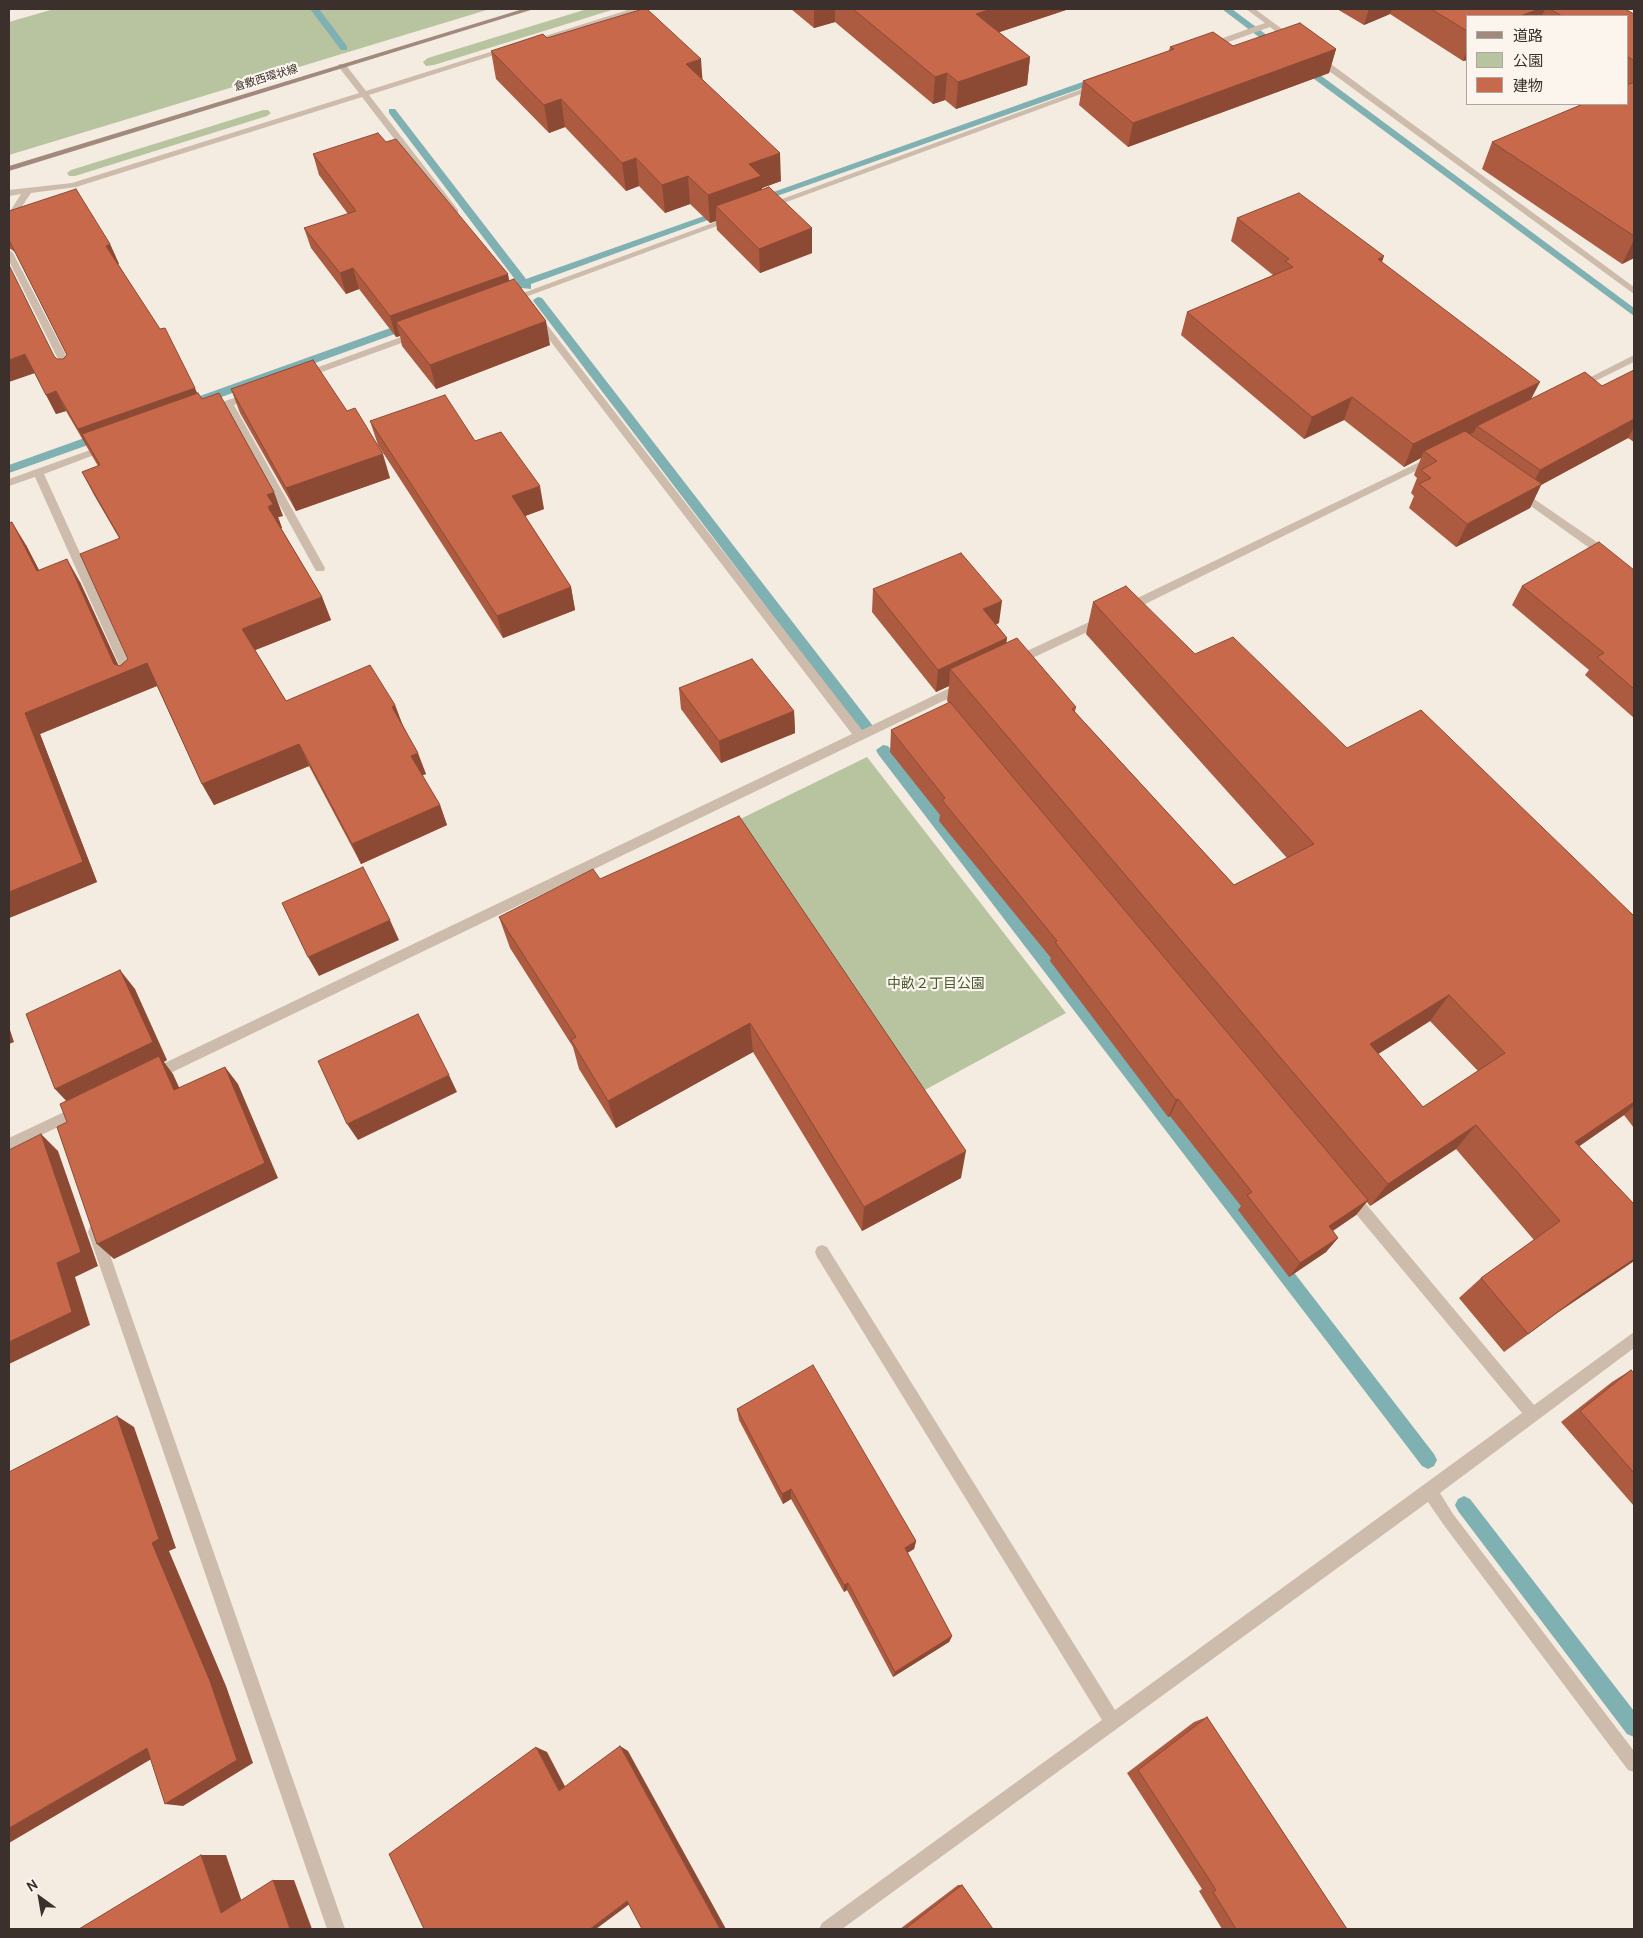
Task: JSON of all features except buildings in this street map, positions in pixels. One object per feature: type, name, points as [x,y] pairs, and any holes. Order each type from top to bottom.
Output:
[{"type":"main road","name":"倉敷西環状線","points":[[9,169],[530,9]]},
{"type":"street","points":[[525,44],[638,9]]},
{"type":"street","points":[[1252,9],[1268,25],[1303,47]]},
{"type":"street","points":[[1196,51],[1268,25]]},
{"type":"street","points":[[9,193],[73,185],[515,47]]},
{"type":"street","points":[[1311,53],[1634,291]]},
{"type":"street","points":[[342,66],[464,222]]},
{"type":"street","points":[[761,208],[1104,84]]},
{"type":"street","points":[[9,219],[27,192]]},
{"type":"street","points":[[502,303],[521,298],[743,215]]},
{"type":"street","points":[[9,253],[70,374]]},
{"type":"street","points":[[521,298],[860,736]]},
{"type":"street","points":[[292,380],[420,333]]},
{"type":"street","points":[[1572,389],[1634,358]]},
{"type":"street","points":[[201,413],[265,390]]},
{"type":"street","points":[[228,404],[320,568]]},
{"type":"street","points":[[9,483],[120,443]]},
{"type":"street","points":[[1009,664],[1341,505],[1438,456]]},
{"type":"street","points":[[38,472],[133,682]]},
{"type":"street","points":[[1511,486],[1613,560]]},
{"type":"street","points":[[137,1083],[860,736],[940,703],[973,682]]},
{"type":"street","points":[[9,1144],[93,1104]]},
{"type":"street","points":[[57,1121],[63,1140]]},
{"type":"street","points":[[1342,1186],[1532,1414]]},
{"type":"street","points":[[89,1215],[336,1929]]},
{"type":"street","points":[[822,1252],[1112,1721]]},
{"type":"street","points":[[828,1929],[1430,1491],[1634,1339]]},
{"type":"street","points":[[1430,1491],[1448,1520],[1634,1764]]},
{"type":"green space","points":[[54,9],[490,9],[9,155],[9,22]]},
{"type":"green space","points":[[587,9],[615,9],[434,65],[426,66],[423,62],[428,58]]},
{"type":"green space","points":[[268,110],[271,113],[267,116],[75,176],[69,176],[67,173],[71,170]]},
{"type":"green space","name":"中畝２丁目公園","points":[[867,757],[1066,1013],[912,1097],[726,826]]},
{"type":"waterway","points":[[314,9],[344,48]]},
{"type":"waterway","points":[[1226,9],[1279,48]]},
{"type":"waterway","points":[[1301,65],[1634,313]]},
{"type":"waterway","points":[[756,200],[1102,78]]},
{"type":"waterway","points":[[392,111],[524,283]]},
{"type":"waterway","points":[[524,283],[725,212]]},
{"type":"waterway","points":[[499,292],[524,283]]},
{"type":"waterway","points":[[524,283],[527,287]]},
{"type":"waterway","points":[[538,300],[868,730]]},
{"type":"waterway","points":[[201,400],[410,325]]},
{"type":"waterway","points":[[9,469],[104,435]]},
{"type":"waterway","points":[[883,750],[1428,1460]]},
{"type":"waterway","points":[[1464,1505],[1634,1727]]}]
